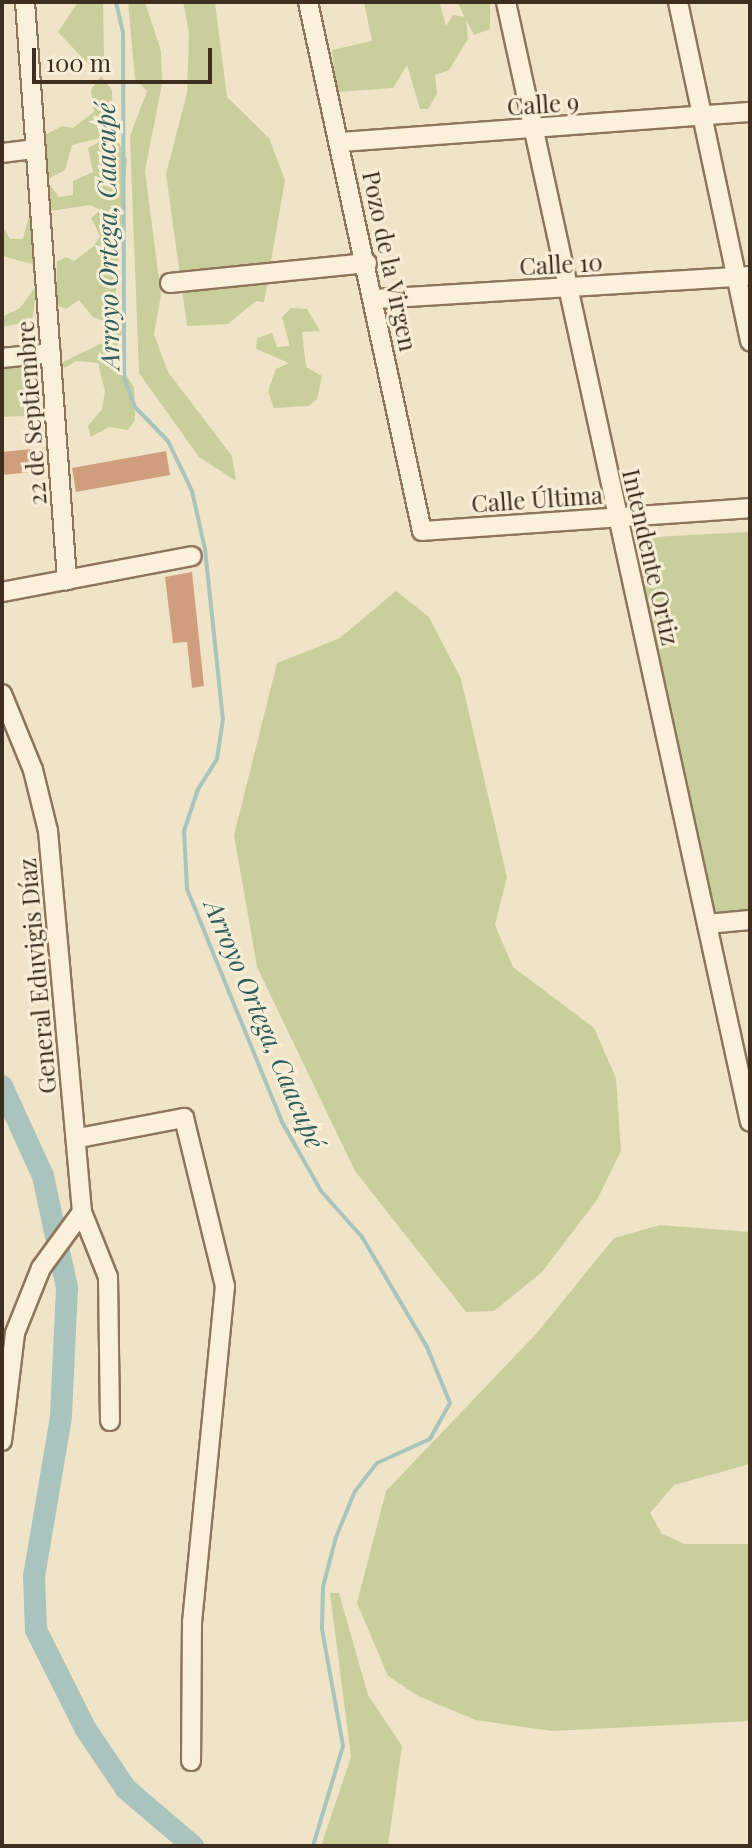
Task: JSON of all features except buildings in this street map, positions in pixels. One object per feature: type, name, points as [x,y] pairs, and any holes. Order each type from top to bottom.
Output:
[{"type":"street","name":"22 de Septiembre","points":[[25,2],[67,580]]},
{"type":"street","name":"Pozo de la Virgen","points":[[308,2],[375,299],[422,531]]},
{"type":"street","name":"Intendente Ortiz","points":[[506,2],[750,1122]]},
{"type":"street","points":[[678,2],[703,117],[744,277],[750,341]]},
{"type":"street","name":"Calle 9","points":[[340,142],[750,112]]},
{"type":"street","points":[[2,153],[35,149]]},
{"type":"street","points":[[170,283],[367,263]]},
{"type":"street","name":"Calle 10","points":[[375,299],[744,277]]},
{"type":"street","points":[[2,358],[51,353]]},
{"type":"street","name":"Calle Última","points":[[422,531],[750,508]]},
{"type":"street","points":[[2,592],[192,556]]},
{"type":"street","name":"General Eduvigis Díaz","points":[[2,694],[33,770],[48,831],[66,1065],[79,1138],[82,1212],[108,1277],[110,1421]]},
{"type":"street","points":[[707,924],[750,920]]},
{"type":"street","points":[[79,1138],[184,1118],[225,1286],[192,1623],[191,1761]]},
{"type":"street","points":[[2,1441],[9,1334],[41,1268],[82,1212]]},
{"type":"green space","points":[[78,2],[103,2],[104,56],[94,70],[58,32]]},
{"type":"green space","points":[[128,2],[145,2],[161,51],[162,84],[145,171],[161,295],[154,334],[168,372],[232,456],[236,481],[199,457],[139,373],[130,136],[147,91],[135,79]]},
{"type":"green space","points":[[183,2],[215,2],[227,97],[269,138],[285,180],[264,302],[256,301],[228,324],[187,326],[166,174],[187,93],[189,33]]},
{"type":"green space","points":[[364,2],[440,4],[446,26],[453,15],[466,17],[468,39],[449,70],[435,75],[437,94],[428,109],[420,109],[407,65],[393,88],[337,92],[332,50],[372,41]]},
{"type":"green space","points":[[457,2],[490,2],[490,29],[474,35]]},
{"type":"green space","points":[[101,76],[112,90],[113,135],[72,145],[65,170],[48,179],[39,138],[62,126],[73,128],[94,112],[91,90]]},
{"type":"green space","points":[[99,142],[119,143],[127,159],[113,325],[93,317],[79,300],[66,309],[56,305],[57,262],[66,257],[74,261],[94,246],[100,236],[91,218],[100,210],[90,205],[50,211],[46,194],[50,185],[59,197],[73,195],[73,181],[93,172],[88,148]]},
{"type":"green space","points":[[29,215],[36,221],[36,272],[32,264],[2,256],[2,224],[10,239],[23,239]]},
{"type":"green space","points":[[37,285],[32,321],[2,327],[2,317],[20,308]]},
{"type":"green space","points":[[291,308],[307,309],[320,331],[302,332],[306,367],[322,376],[317,399],[309,406],[274,408],[268,391],[276,369],[289,363],[256,349],[257,338],[272,333],[277,347],[290,346],[282,317]]},
{"type":"green space","points":[[120,321],[125,325],[117,346],[120,366],[134,387],[135,420],[128,430],[109,427],[91,437],[88,426],[102,409],[105,391],[98,363],[76,361],[65,368],[61,363],[104,342],[106,325],[113,328]]},
{"type":"green space","points":[[2,364],[34,371],[38,384],[26,399],[25,416],[2,417]]},
{"type":"green space","points":[[750,532],[750,913],[716,916],[633,538]]},
{"type":"green space","points":[[396,591],[429,617],[461,679],[507,877],[495,925],[513,967],[594,1028],[616,1078],[621,1151],[597,1200],[542,1272],[494,1311],[466,1312],[355,1171],[257,967],[234,835],[277,663],[340,638]]},
{"type":"green space","points":[[660,1225],[750,1232],[750,1464],[674,1485],[650,1513],[662,1534],[685,1544],[750,1544],[750,1721],[552,1731],[476,1720],[418,1696],[388,1676],[357,1603],[386,1491],[536,1334],[614,1238]]},
{"type":"green space","points":[[330,1593],[339,1593],[368,1695],[402,1746],[388,1846],[321,1846],[351,1757]]},
{"type":"waterway","name":"Arroyo Ortega, Caacupé","points":[[116,2],[123,32],[124,377],[135,407],[168,441],[192,491],[205,549],[223,719],[217,759],[198,789],[184,831],[187,889],[282,1122],[321,1191],[362,1237],[427,1347],[450,1403],[430,1439],[377,1463],[355,1491],[336,1537],[323,1587],[322,1629],[343,1746],[313,1846]]},
{"type":"waterway","points":[[2,1086],[43,1176],[67,1288],[61,1417],[34,1576],[36,1630],[85,1728],[126,1789],[193,1846]]}]
